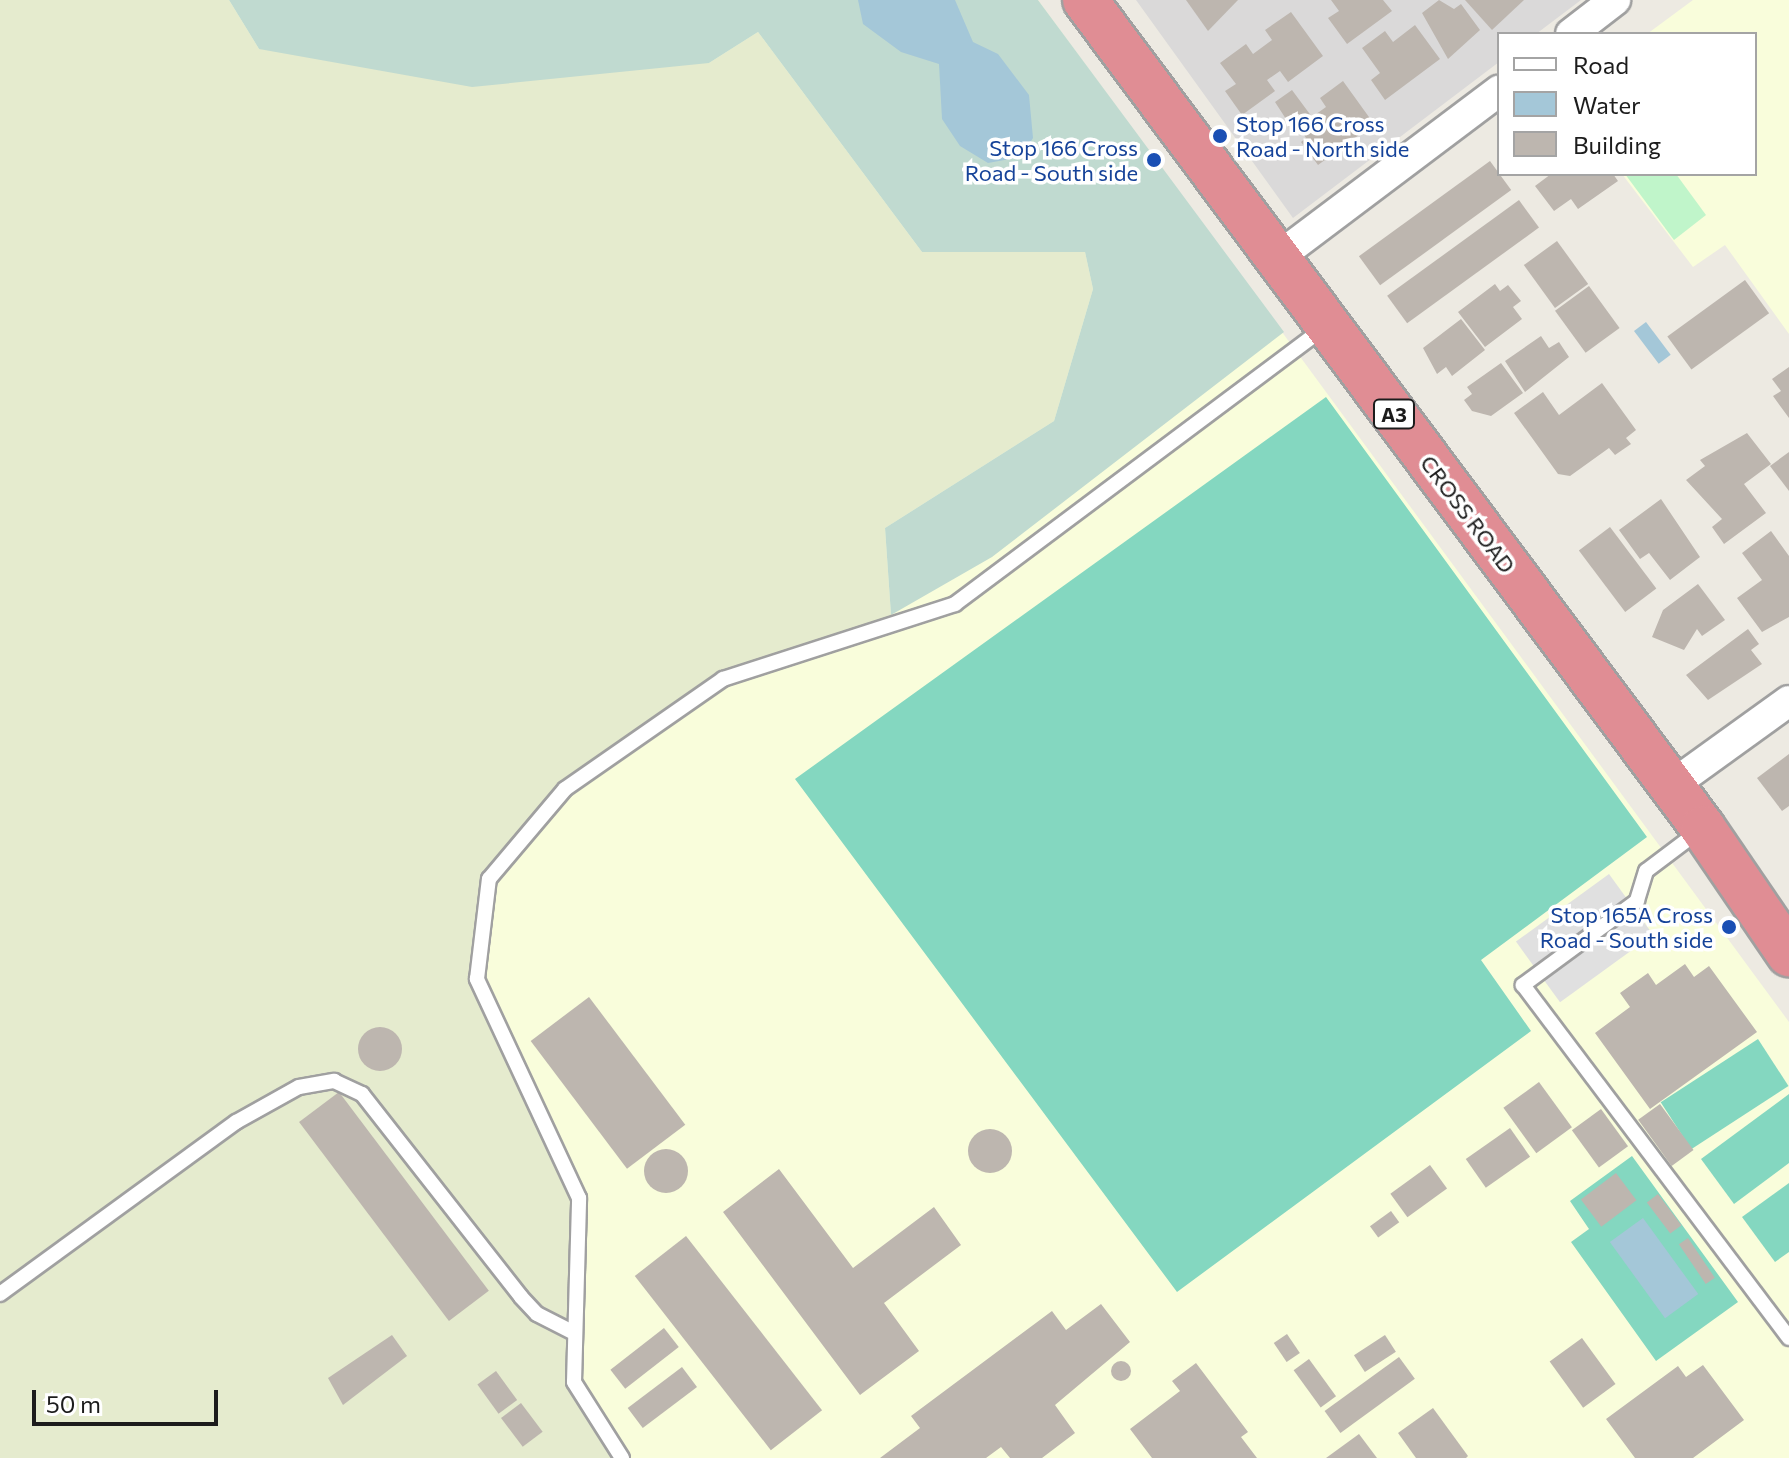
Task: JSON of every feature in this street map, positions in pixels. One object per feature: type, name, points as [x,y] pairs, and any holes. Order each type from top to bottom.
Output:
[{"type":"highway","name":"CROSS ROAD","points":[[1085,0],[1703,828],[1789,954]]},
{"type":"street","points":[[1574,32],[1615,0]]},
{"type":"street","points":[[1277,258],[1497,93]]},
{"type":"street","points":[[1671,786],[1789,701]]},
{"type":"lane","points":[[622,1458],[574,1382],[571,1331],[579,1198],[477,979],[489,879],[565,789],[723,679],[955,604],[1327,325]]},
{"type":"lane","points":[[1703,828],[1646,871],[1637,901],[1523,985],[1789,1338]]},
{"type":"lane","points":[[0,1294],[236,1122],[299,1087],[334,1081],[362,1094],[537,1314],[571,1331]]},
{"type":"shaded area","points":[[0,0],[1038,0],[1789,1022],[1789,1458],[0,1458]]},
{"type":"shaded area","points":[[0,0],[229,0],[259,49],[709,63],[758,32],[922,252],[1085,252],[1093,289],[1054,421],[885,528],[891,615],[836,645],[723,679],[565,789],[489,879],[477,979],[579,1198],[574,1381],[622,1458],[0,1458]]},
{"type":"shaded area","points":[[229,0],[1038,0],[1284,332],[992,557],[891,615],[885,528],[1054,421],[1093,289],[1085,252],[922,252],[758,32],[709,63],[472,87],[259,49]]},
{"type":"shaded area","points":[[1136,0],[1581,0],[1539,32],[1497,32],[1497,64],[1293,218]]},
{"type":"shaded area","points":[[1693,0],[1789,0],[1789,334],[1725,245],[1693,267],[1624,176],[1757,176],[1757,32],[1650,32]]},
{"type":"shaded area","points":[[1609,874],[1653,935],[1560,1002],[1516,942]]},
{"type":"green space","points":[[1626,176],[1677,176],[1706,215],[1674,240]]},
{"type":"green space","points":[[1326,397],[1647,837],[1481,960],[1531,1031],[1177,1292],[795,779]]},
{"type":"green space","points":[[1758,1039],[1788,1086],[1691,1149],[1661,1102]]},
{"type":"green space","points":[[1789,1094],[1789,1163],[1734,1204],[1701,1159]]},
{"type":"green space","points":[[1632,1156],[1738,1302],[1656,1361],[1571,1242],[1589,1229],[1570,1201]]},
{"type":"green space","points":[[1789,1183],[1789,1252],[1775,1262],[1742,1217]]},
{"type":"water","points":[[858,0],[955,0],[973,42],[998,54],[1029,95],[1033,138],[1021,157],[988,163],[960,146],[942,119],[939,64],[901,52],[863,24]]},
{"type":"water","points":[[1646,322],[1671,355],[1659,364],[1634,331]]},
{"type":"water","points":[[1643,1218],[1698,1294],[1665,1318],[1610,1242]]},
{"type":"building","points":[[1186,0],[1238,0],[1208,31]]},
{"type":"building","points":[[1331,0],[1383,0],[1392,11],[1347,44],[1328,18],[1339,11]]},
{"type":"building","points":[[1439,0],[1454,9],[1461,4],[1480,30],[1448,59],[1422,13]]},
{"type":"building","points":[[1465,0],[1524,0],[1492,30]]},
{"type":"building","points":[[1291,12],[1323,56],[1288,82],[1280,71],[1267,80],[1275,91],[1242,115],[1225,91],[1236,84],[1220,63],[1246,44],[1253,54],[1272,40],[1265,30]]},
{"type":"building","points":[[1415,25],[1440,59],[1385,100],[1371,80],[1380,73],[1362,48],[1385,31],[1393,42]]},
{"type":"building","points":[[1343,81],[1374,124],[1318,165],[1301,142],[1306,138],[1300,129],[1295,133],[1275,102],[1292,90],[1312,117],[1326,107],[1320,98]]},
{"type":"building","points":[[1490,161],[1497,176],[1501,176],[1511,190],[1380,285],[1359,256]]},
{"type":"building","points":[[1548,176],[1614,176],[1618,181],[1578,209],[1571,199],[1554,211],[1535,186]]},
{"type":"building","points":[[1519,200],[1539,228],[1407,323],[1387,296]]},
{"type":"building","points":[[1557,241],[1588,284],[1555,308],[1524,265]]},
{"type":"building","points":[[1745,280],[1769,313],[1691,370],[1667,336]]},
{"type":"building","points":[[1495,284],[1500,291],[1508,285],[1521,301],[1513,307],[1522,319],[1485,347],[1458,312]]},
{"type":"building","points":[[1589,286],[1620,328],[1586,353],[1555,311]]},
{"type":"building","points":[[1461,319],[1485,350],[1452,376],[1446,367],[1437,374],[1423,348]]},
{"type":"building","points":[[1541,336],[1549,348],[1559,342],[1569,357],[1525,392],[1505,361]]},
{"type":"building","points":[[1501,363],[1523,393],[1491,416],[1472,411],[1464,400],[1472,394],[1467,387]]},
{"type":"building","points":[[1789,367],[1789,418],[1773,396],[1781,391],[1772,379]]},
{"type":"building","points":[[1602,383],[1636,430],[1626,438],[1631,444],[1615,455],[1609,448],[1570,476],[1558,474],[1514,413],[1543,392],[1559,415]]},
{"type":"building","points":[[1747,433],[1771,464],[1744,484],[1766,513],[1724,544],[1712,527],[1722,519],[1686,480],[1705,466],[1700,460]]},
{"type":"building","points":[[1789,452],[1789,491],[1770,466]]},
{"type":"building","points":[[1661,499],[1700,557],[1670,580],[1649,553],[1640,559],[1619,530]]},
{"type":"building","points":[[1610,527],[1656,588],[1625,612],[1579,550]]},
{"type":"building","points":[[1771,531],[1789,556],[1789,617],[1762,632],[1737,598],[1762,580],[1742,553]]},
{"type":"building","points":[[1698,584],[1725,620],[1702,636],[1697,629],[1684,650],[1652,637],[1663,610]]},
{"type":"building","points":[[1748,629],[1759,644],[1751,650],[1762,664],[1708,700],[1686,675]]},
{"type":"building","points":[[1789,754],[1789,806],[1782,811],[1757,778]]},
{"type":"building","points":[[1685,964],[1694,977],[1709,966],[1757,1032],[1650,1109],[1595,1033],[1630,1007],[1620,993],[1648,973],[1656,985]]},
{"type":"building","points":[[589,997],[685,1125],[627,1169],[531,1041]]},
{"type":"building","points":[[380,1027],[395,1034],[402,1049],[395,1064],[380,1071],[365,1064],[358,1049],[365,1034]]},
{"type":"building","points":[[1539,1082],[1572,1127],[1536,1153],[1503,1108]]},
{"type":"building","points":[[339,1092],[489,1291],[449,1321],[299,1122]]},
{"type":"building","points":[[1660,1104],[1694,1150],[1672,1166],[1638,1120]]},
{"type":"building","points":[[1601,1109],[1628,1146],[1599,1167],[1572,1130]]},
{"type":"building","points":[[1510,1128],[1530,1157],[1486,1188],[1466,1159]]},
{"type":"building","points":[[990,1129],[1006,1135],[1012,1151],[1006,1167],[990,1173],[974,1167],[968,1151],[974,1135]]},
{"type":"building","points":[[666,1149],[682,1155],[688,1171],[682,1187],[666,1193],[650,1187],[644,1171],[650,1155]]},
{"type":"building","points":[[1430,1165],[1447,1188],[1407,1217],[1390,1194]]},
{"type":"building","points":[[779,1169],[853,1268],[934,1207],[961,1245],[884,1303],[919,1351],[860,1395],[723,1212]]},
{"type":"building","points":[[1616,1173],[1636,1200],[1601,1227],[1581,1199]]},
{"type":"building","points":[[1658,1194],[1681,1225],[1670,1234],[1647,1202]]},
{"type":"building","points":[[1391,1211],[1399,1222],[1378,1238],[1370,1226]]},
{"type":"building","points":[[686,1236],[822,1410],[771,1450],[635,1276]]},
{"type":"building","points":[[1688,1238],[1715,1278],[1706,1284],[1679,1244]]},
{"type":"building","points":[[1101,1304],[1130,1342],[1055,1405],[1075,1433],[1042,1458],[1010,1458],[1001,1447],[986,1458],[880,1458],[920,1428],[911,1416],[1052,1311],[1066,1330]]},
{"type":"building","points":[[664,1328],[679,1347],[625,1389],[610,1370]]},
{"type":"building","points":[[1287,1334],[1300,1353],[1287,1362],[1274,1343]]},
{"type":"building","points":[[392,1335],[407,1356],[343,1405],[328,1378]]},
{"type":"building","points":[[1385,1335],[1396,1352],[1365,1372],[1354,1355]]},
{"type":"building","points":[[1582,1338],[1616,1384],[1583,1408],[1550,1362]]},
{"type":"building","points":[[1399,1357],[1415,1379],[1340,1433],[1325,1411]]},
{"type":"building","points":[[1309,1359],[1336,1396],[1321,1407],[1294,1370]]},
{"type":"building","points":[[1117,1361],[1125,1361],[1131,1371],[1125,1381],[1117,1381],[1111,1375],[1111,1367]]},
{"type":"building","points":[[1196,1363],[1248,1432],[1241,1437],[1257,1458],[1152,1458],[1130,1429],[1180,1391],[1172,1381]]},
{"type":"building","points":[[1703,1365],[1744,1420],[1693,1458],[1635,1458],[1606,1419],[1678,1366],[1686,1377]]},
{"type":"building","points":[[682,1367],[697,1387],[643,1428],[628,1408]]},
{"type":"building","points":[[496,1371],[517,1400],[499,1414],[477,1385]]},
{"type":"building","points":[[521,1403],[543,1432],[523,1447],[501,1418]]},
{"type":"building","points":[[1433,1408],[1468,1456],[1466,1458],[1416,1458],[1398,1433]]},
{"type":"building","points":[[1359,1434],[1377,1458],[1326,1458]]},
{"type":"place","name":"Stop 166 Cross Road - North side","points":[[1220,136]]},
{"type":"place","name":"Stop 166 Cross Road - South side","points":[[1154,160]]},
{"type":"place","name":"Stop 165A Cross Road - South side","points":[[1729,927]]}]
